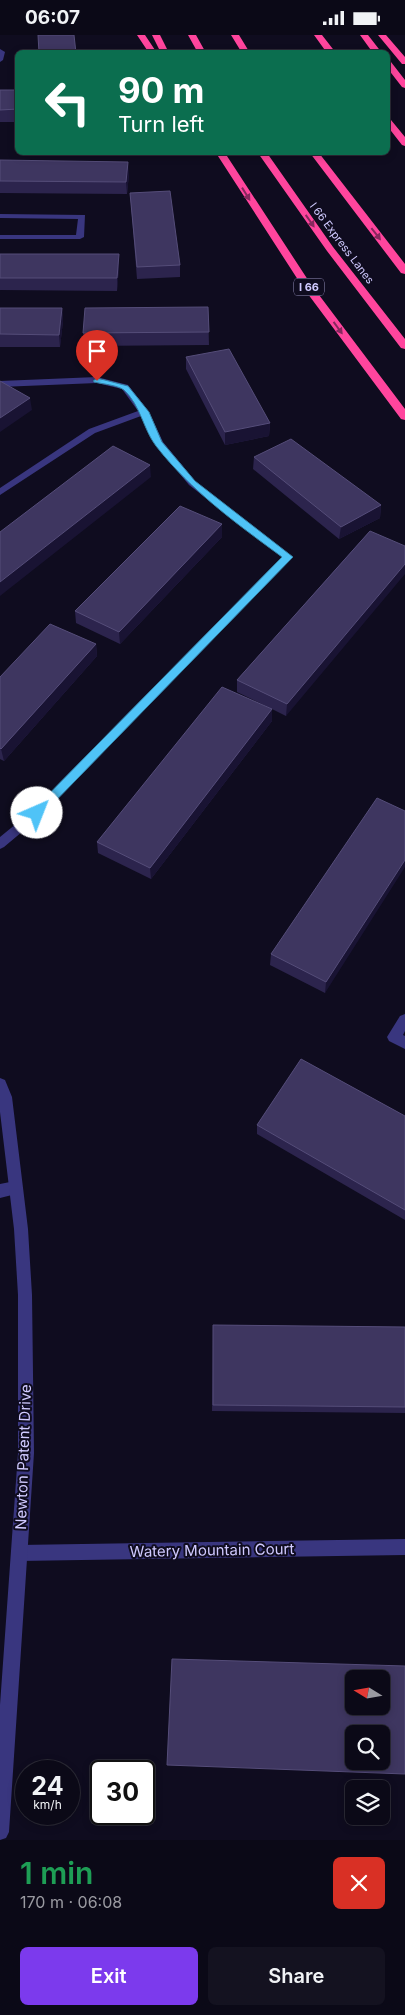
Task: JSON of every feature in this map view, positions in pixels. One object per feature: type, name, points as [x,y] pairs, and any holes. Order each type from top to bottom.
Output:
[{"type":"highway","points":[[141,35],[151,50]]},
{"type":"highway","points":[[156,35],[164,50]]},
{"type":"highway","points":[[192,35],[200,50]]},
{"type":"highway","points":[[235,35],[244,50]]},
{"type":"highway","points":[[318,35],[330,50]]},
{"type":"highway","points":[[364,35],[376,50]]},
{"type":"highway","points":[[382,35],[405,62]]},
{"type":"highway","points":[[390,66],[405,85]]},
{"type":"highway","points":[[390,124],[405,143]]},
{"type":"highway","name":"I 66","points":[[222,155],[306,284],[405,417]]},
{"type":"highway","name":"I 66 Express Lanes","points":[[264,155],[330,249],[405,346]]},
{"type":"highway","points":[[317,155],[405,271]]},
{"type":"street","points":[[0,51],[2,52],[0,60]]},
{"type":"street","points":[[0,216],[82,217],[80,237],[0,237]]},
{"type":"street","points":[[0,384],[97,381],[125,387],[144,412],[159,443],[192,483],[288,557],[37,813],[0,844]]},
{"type":"street","points":[[0,492],[92,431],[144,412]]},
{"type":"street","points":[[405,1020],[394,1037],[405,1043]]},
{"type":"street","name":"Newton Patent Drive","points":[[0,1083],[5,1097],[8,1190],[21,1229],[25,1295],[26,1453],[0,1832]]},
{"type":"street","name":"Watery Mountain Court","points":[[19,1553],[405,1547]]},
{"type":"building","points":[[38,35],[74,35],[76,50],[39,50]]},
{"type":"building","points":[[0,90],[15,90],[15,109],[0,110]]},
{"type":"building","points":[[0,160],[128,162],[126,182],[0,181]]},
{"type":"building","points":[[170,191],[180,265],[137,267],[130,193]]},
{"type":"building","points":[[0,254],[119,254],[117,278],[0,278]]},
{"type":"building","points":[[208,307],[209,332],[83,333],[85,308]]},
{"type":"building","points":[[0,308],[62,308],[59,335],[0,334]]},
{"type":"building","points":[[229,349],[270,423],[225,432],[186,357]]},
{"type":"building","points":[[0,381],[30,398],[0,418]]},
{"type":"building","points":[[291,439],[381,505],[341,527],[254,457]]},
{"type":"building","points":[[113,446],[150,465],[0,582],[0,532]]},
{"type":"building","points":[[180,506],[222,524],[119,632],[75,611]]},
{"type":"building","points":[[370,531],[405,546],[405,564],[287,704],[237,680]]},
{"type":"building","points":[[50,624],[96,644],[1,749],[0,677]]},
{"type":"building","points":[[222,687],[272,709],[150,868],[97,842]]},
{"type":"building","points":[[377,798],[405,811],[405,860],[326,982],[271,954]]},
{"type":"building","points":[[301,1059],[405,1116],[405,1210],[257,1125]]},
{"type":"building","points":[[213,1325],[405,1327],[405,1407],[213,1405]]},
{"type":"building","points":[[172,1659],[405,1666],[405,1774],[167,1765]]},
{"type":"route","points":[[37,813],[288,557],[192,483],[159,443],[144,412],[125,387],[97,381]]}]
